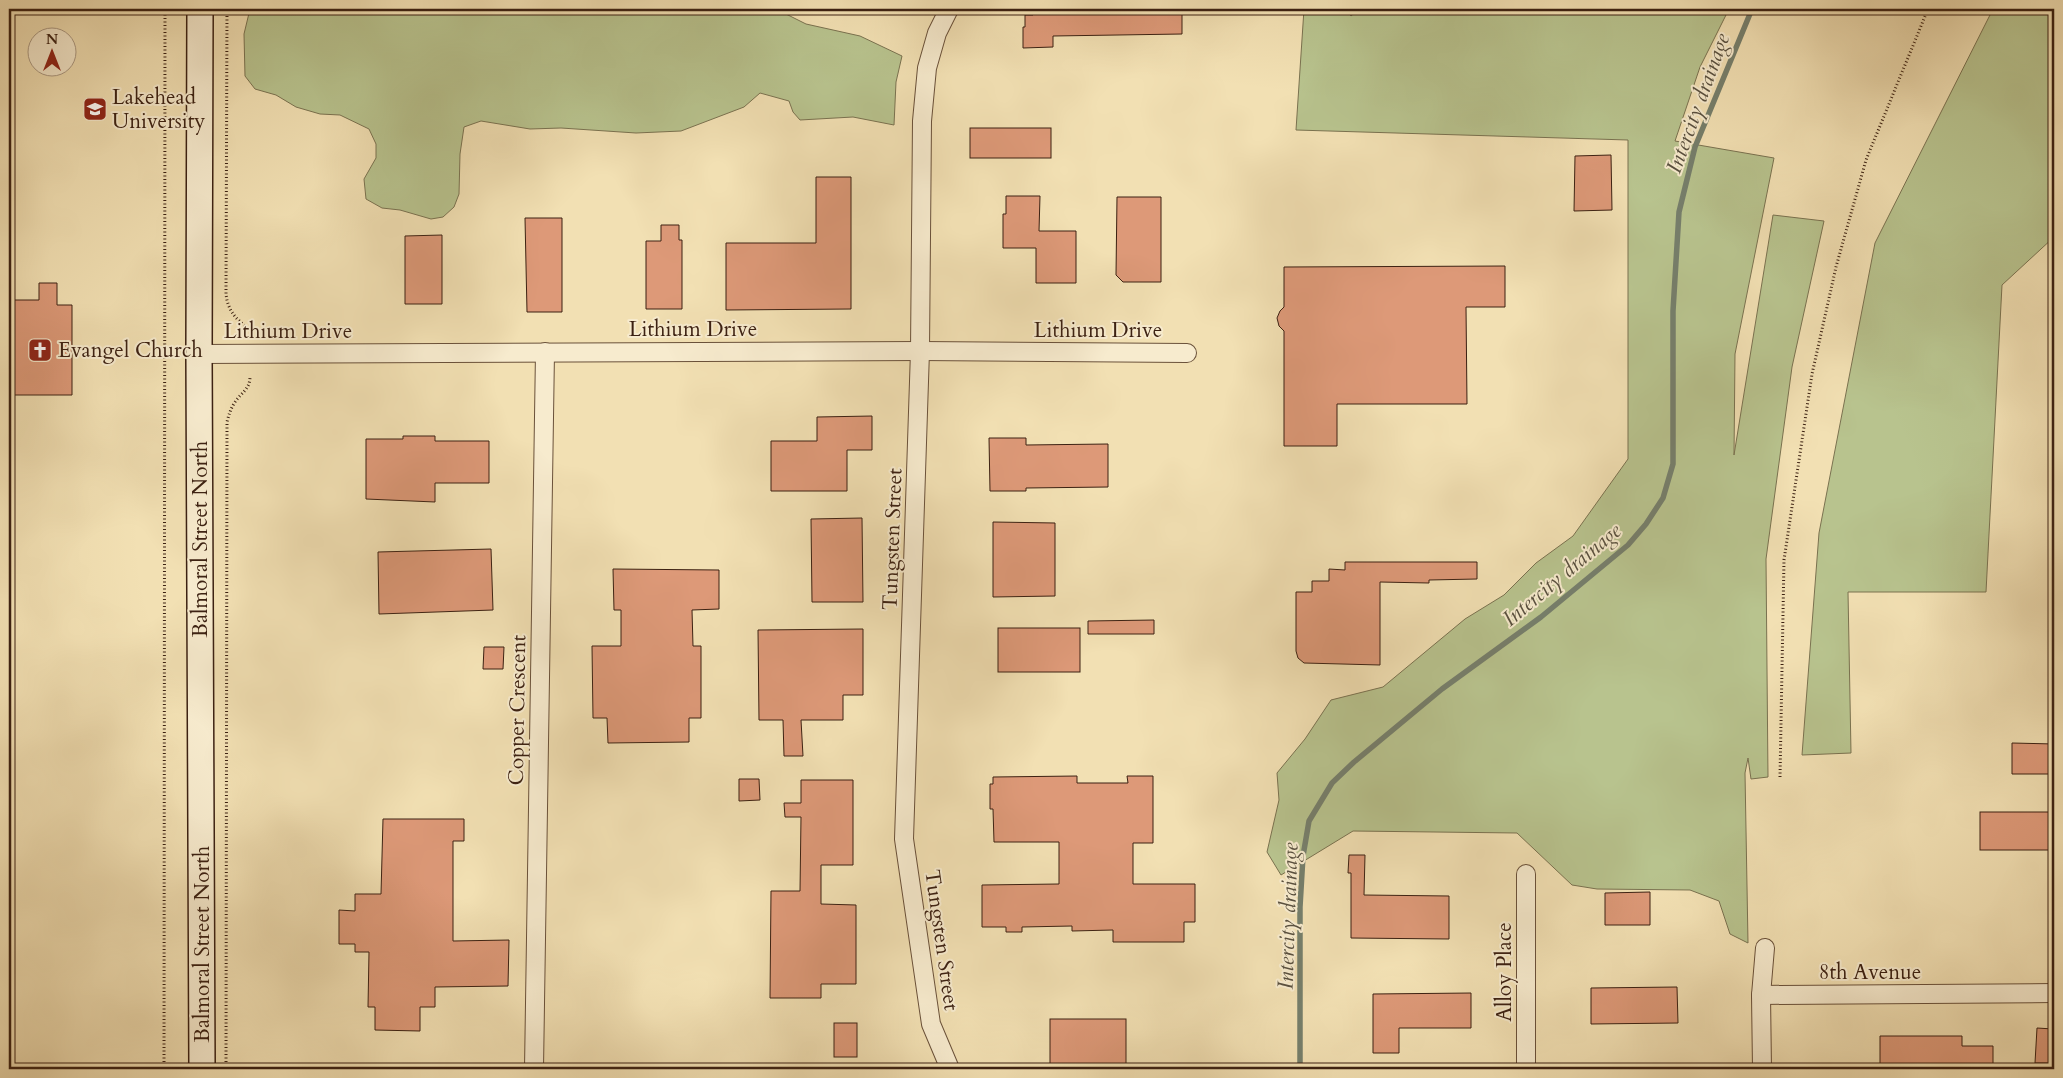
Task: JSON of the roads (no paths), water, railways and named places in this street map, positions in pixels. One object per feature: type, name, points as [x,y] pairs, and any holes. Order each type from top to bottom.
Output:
[{"type":"main road","name":"Balmoral Street North","points":[[200,9],[199,354],[202,1069]]},
{"type":"street","name":"Tungsten Street","points":[[949,9],[938,33],[927,68],[922,121],[920,351],[904,839],[932,1024],[950,1069]]},
{"type":"street","name":"Lithium Drive","points":[[199,354],[920,351],[1187,353]]},
{"type":"street","name":"Copper Crescent","points":[[534,1069],[545,352]]},
{"type":"street","name":"Alloy Place","points":[[1526,874],[1526,1069]]},
{"type":"street","points":[[1762,1069],[1761,995],[1765,948]]},
{"type":"street","name":"8th Avenue","points":[[1761,995],[2054,992]]},
{"type":"waterway","name":"Intercity drainage","points":[[1300,1069],[1300,907],[1303,856],[1309,821],[1332,783],[1354,762],[1442,689],[1541,617],[1628,545],[1646,524],[1663,498],[1673,464],[1673,311],[1679,212],[1695,147],[1752,9]]},
{"type":"place","name":"Lakehead University","points":[[95,109]]},
{"type":"place","name":"Evangel Church","points":[[40,350]]}]
